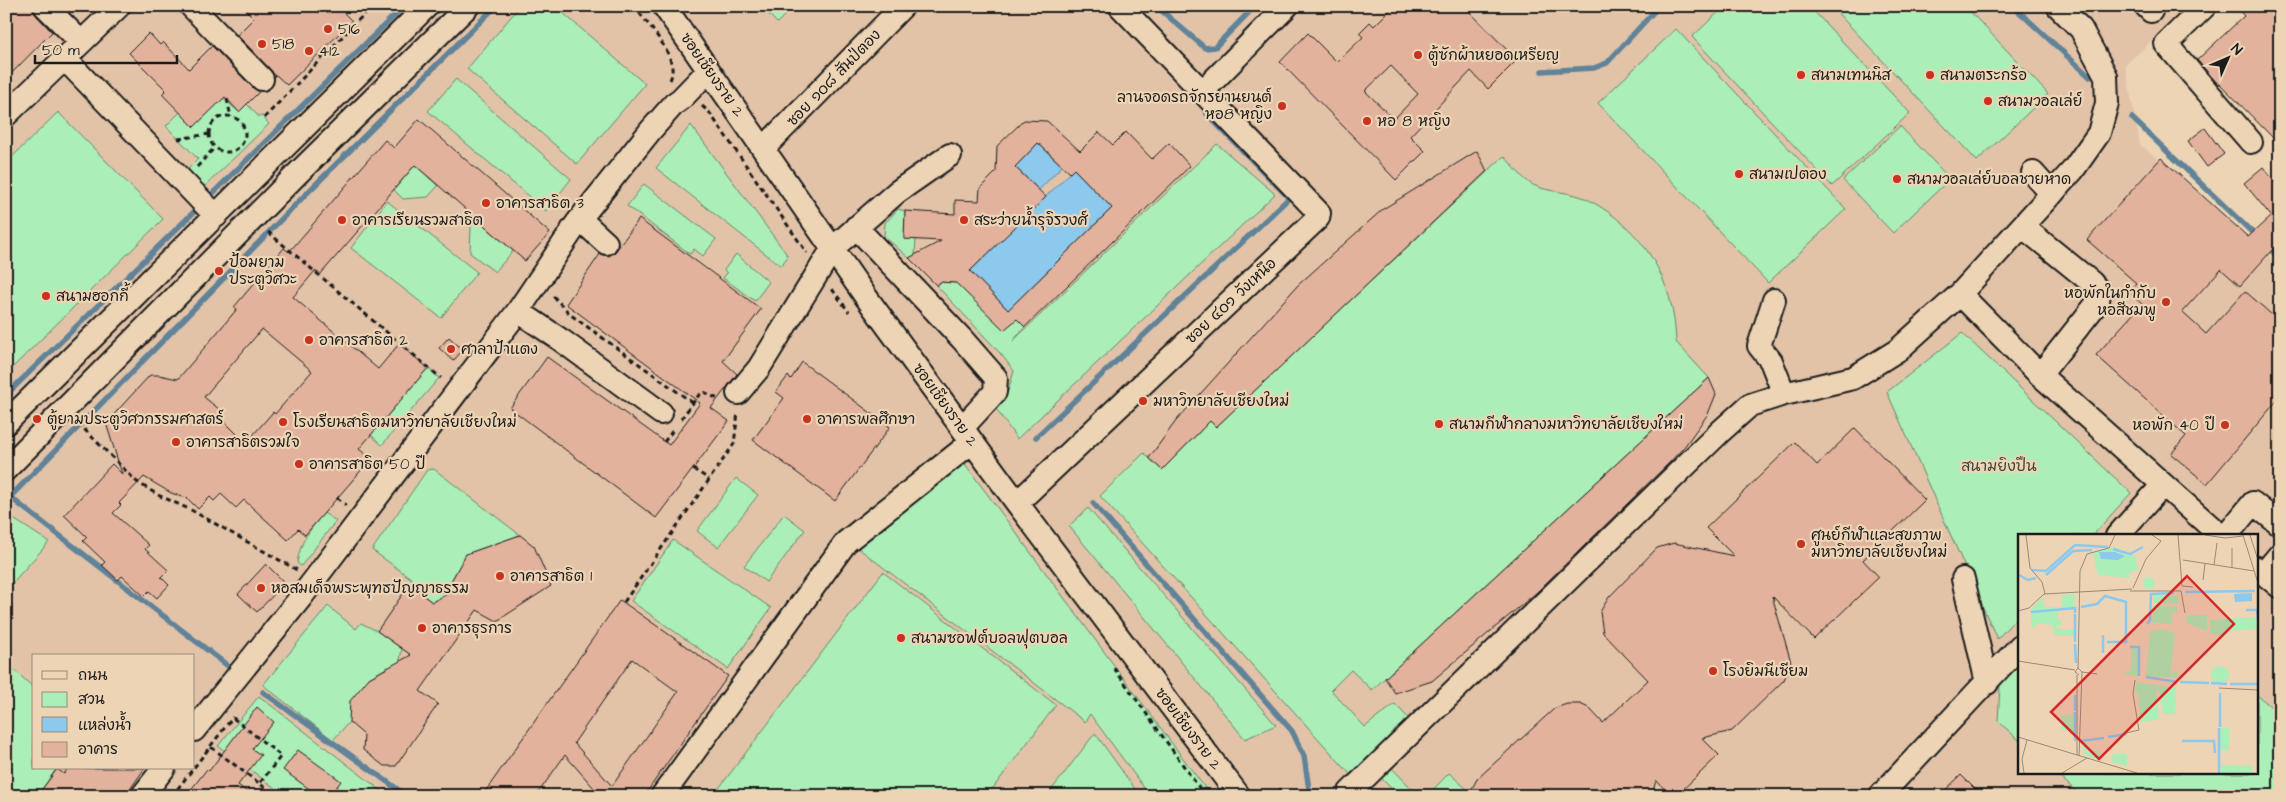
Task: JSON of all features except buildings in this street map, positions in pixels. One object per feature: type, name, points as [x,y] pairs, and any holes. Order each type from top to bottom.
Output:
[{"type":"street","points":[[45,6],[81,42]]},
{"type":"street","points":[[6,115],[119,6]]},
{"type":"street","points":[[191,6],[262,79]]},
{"type":"street","points":[[6,423],[427,6]]},
{"type":"street","points":[[6,468],[296,174],[468,6]]},
{"type":"street","name":"ซอยเชียงราย 2","points":[[664,6],[833,248],[967,435],[1239,796]]},
{"type":"street","name":"ซอย ๑๐๘ สันป่ตอง","points":[[764,148],[903,6]]},
{"type":"street","name":"ซอย ๔๐๑ วังเหนึอ","points":[[1017,503],[1318,218],[1319,213],[1120,6]]},
{"type":"street","points":[[1203,92],[1287,6]]},
{"type":"street","points":[[1349,795],[1721,431],[1750,405],[1784,394],[1854,378],[1898,350],[1960,294],[2052,194],[2073,170],[2099,133],[2108,103],[2106,76],[2094,49],[2081,29],[2058,6]]},
{"type":"street","points":[[2205,6],[2166,44],[2250,142]]},
{"type":"street","points":[[64,58],[216,216]]},
{"type":"street","points":[[195,729],[243,669],[306,578],[518,311],[580,219],[651,130],[674,104],[708,71]]},
{"type":"street","points":[[738,393],[759,368],[833,248],[897,192],[950,155]]},
{"type":"street","points":[[2033,174],[2052,194]]},
{"type":"street","points":[[580,219],[606,243]]},
{"type":"street","points":[[2022,226],[2091,282],[2099,291],[2098,302],[2040,375]]},
{"type":"street","points":[[662,796],[846,542],[967,435],[995,392],[996,378],[962,338],[856,227]]},
{"type":"street","points":[[1960,294],[2040,375],[2162,486],[2219,534]]},
{"type":"street","points":[[1774,300],[1759,346],[1771,361],[1784,394]]},
{"type":"street","points":[[518,311],[661,413]]},
{"type":"street","points":[[2040,375],[2219,534]]},
{"type":"street","points":[[2120,534],[2162,486]]},
{"type":"street","points":[[2228,534],[2253,503],[2280,525]]},
{"type":"street","points":[[2267,576],[2280,554]]},
{"type":"street","points":[[1963,578],[1987,684]]},
{"type":"street","points":[[1880,796],[1987,684],[2018,648]]},
{"type":"street","points":[[142,796],[162,770]]},
{"type":"path","points":[[264,118],[372,6]]},
{"type":"path","points":[[227,99],[231,117]]},
{"type":"path","points":[[692,108],[702,106],[709,112],[853,317]]},
{"type":"path","points":[[227,115],[231,117],[240,120],[246,132],[243,144],[233,152],[220,152],[210,143],[208,131],[215,119],[227,115]]},
{"type":"path","points":[[178,138],[208,134]]},
{"type":"path","points":[[243,144],[248,150]]},
{"type":"path","points":[[183,182],[214,148]]},
{"type":"path","points":[[273,236],[443,379]]},
{"type":"path","points":[[548,290],[571,315],[693,403]]},
{"type":"path","points":[[664,442],[693,403],[704,392],[712,395]]},
{"type":"path","points":[[624,602],[734,444],[739,420],[738,393]]},
{"type":"path","points":[[71,416],[137,482],[158,495],[191,510],[306,578]]},
{"type":"path","points":[[693,469],[709,479]]},
{"type":"path","points":[[337,498],[351,508]]},
{"type":"path","points":[[1109,662],[1205,796]]},
{"type":"path","points":[[195,767],[239,710]]},
{"type":"path","points":[[233,718],[281,756],[259,784]]},
{"type":"path","points":[[211,747],[276,796]]},
{"type":"path","points":[[172,796],[193,770]]},
{"type":"path","points":[[1272,796],[1281,789]]},
{"type":"shaded area","name":"มหาวิทยาลัยเชียงใหม่","points":[[6,6],[2190,6],[2125,65],[2140,144],[2280,266],[2280,796],[6,796]]},
{"type":"green space","points":[[520,6],[555,6],[645,84],[577,164],[467,69]]},
{"type":"green space","points":[[761,6],[794,6],[777,23]]},
{"type":"green space","name":"สนามเทนนิส","points":[[1725,6],[1809,6],[1910,113],[1832,186],[1692,37]]},
{"type":"green space","points":[[1831,6],[1965,6],[2048,94],[1977,161]]},
{"type":"green space","name":"สนามเปตอง","points":[[1676,29],[1846,209],[1768,283],[1598,103]]},
{"type":"green space","points":[[456,79],[571,179],[546,211],[428,111]]},
{"type":"green space","points":[[223,98],[239,112],[247,104],[269,124],[200,191],[184,173],[198,159],[166,126],[180,112],[194,127]]},
{"type":"green space","name":"สนามฮอกกี้","points":[[58,112],[163,219],[7,373],[6,163]]},
{"type":"green space","points":[[691,125],[788,256],[781,266],[656,168]]},
{"type":"green space","name":"สนามวอลเล่ย์บอลชายหาด","points":[[1900,126],[1950,179],[1893,233],[1843,180]]},
{"type":"green space","points":[[1217,144],[1275,194],[1017,439],[994,406],[1007,394],[1014,371],[1000,353],[937,286],[940,282],[956,283],[1017,319],[1025,327],[1013,341]]},
{"type":"green space","name":"สนามกีฬากลางมหาวิทยาลัยเชียงใหม่","points":[[1504,156],[1529,183],[1540,188],[1575,195],[1589,200],[1626,226],[1652,259],[1662,277],[1674,319],[1676,342],[1709,378],[1372,690],[1351,670],[1331,690],[1365,727],[1395,704],[1411,721],[1350,774],[1100,496],[1144,453],[1162,470],[1210,421],[1216,427]]},
{"type":"green space","points":[[415,165],[438,186],[428,197],[403,199],[394,190]]},
{"type":"green space","points":[[644,184],[716,239],[703,256],[694,249],[690,254],[627,206]]},
{"type":"green space","points":[[387,201],[477,272],[441,318],[351,248]]},
{"type":"green space","points":[[898,209],[905,211],[904,239],[916,239],[915,255],[909,258],[884,236],[885,223]]},
{"type":"green space","points":[[477,219],[513,251],[495,272],[470,253],[471,226]]},
{"type":"green space","points":[[736,254],[769,282],[755,301],[723,278],[727,273],[724,270]]},
{"type":"green space","name":"สนามยิงปืน","points":[[1962,333],[2131,493],[2094,534],[2018,534],[2018,616],[1997,639],[1887,392]]},
{"type":"green space","points":[[428,368],[439,378],[382,445],[371,435]]},
{"type":"green space","points":[[962,460],[1211,796],[1150,796],[1090,714],[1085,722],[858,548]]},
{"type":"green space","points":[[434,469],[520,535],[466,554],[450,583],[455,590],[432,602],[409,585],[412,579],[372,550],[427,470]]},
{"type":"green space","points":[[736,478],[758,495],[718,547],[697,531]]},
{"type":"green space","points":[[1088,508],[1276,725],[1245,739],[1069,526]]},
{"type":"green space","points":[[324,513],[336,521],[301,566],[297,563],[303,541]]},
{"type":"green space","points":[[6,514],[49,542],[6,590]]},
{"type":"green space","points":[[784,514],[805,530],[766,582],[744,566]]},
{"type":"green space","points":[[673,540],[771,608],[728,669],[631,601]]},
{"type":"green space","name":"สนามซอฟต์บอลฟุตบอล","points":[[883,572],[1056,705],[987,796],[713,796]]},
{"type":"green space","points":[[328,606],[356,629],[361,623],[377,631],[402,649],[397,674],[388,667],[369,678],[349,722],[333,740],[263,685]]},
{"type":"green space","points":[[10,666],[32,686],[32,770],[56,770],[37,796],[6,796],[6,669]]},
{"type":"green space","points":[[2018,667],[2018,739],[1998,721],[2000,685]]},
{"type":"green space","points":[[259,696],[388,796],[286,796],[218,746]]},
{"type":"green space","points":[[2258,696],[2280,714],[2280,796],[2153,796],[2147,791],[2142,796],[2081,796],[2057,774],[2258,774]]},
{"type":"green space","points":[[1095,733],[1140,796],[1047,796]]},
{"type":"green space","points":[[1388,764],[1419,796],[1399,796],[1378,775]]},
{"type":"green space","points":[[1449,773],[1470,792],[1469,796],[1427,796]]},
{"type":"water","points":[[1038,143],[1062,166],[1039,190],[1015,167]]},
{"type":"water","points":[[1074,169],[1112,208],[1008,310],[970,271]]},
{"type":"waterway","points":[[206,200],[404,6]]},
{"type":"waterway","points":[[10,497],[305,195],[496,6]]},
{"type":"waterway","points":[[1156,6],[1205,48],[1215,47],[1255,6]]},
{"type":"waterway","points":[[1542,71],[1594,68],[1607,63],[1659,6]]},
{"type":"waterway","points":[[2013,6],[2090,77]]},
{"type":"waterway","points":[[1036,437],[1289,198],[1207,114]]},
{"type":"waterway","points":[[2132,118],[2257,237]]},
{"type":"waterway","points":[[6,395],[198,208]]},
{"type":"waterway","points":[[2267,247],[2280,258]]},
{"type":"waterway","points":[[6,494],[228,666]]},
{"type":"waterway","points":[[1093,503],[1292,731],[1304,756],[1310,796]]},
{"type":"waterway","points":[[263,692],[407,796]]},
{"type":"place","name":"516","points":[[328,29]]},
{"type":"place","name":"518","points":[[262,44]]},
{"type":"place","name":"412","points":[[309,51]]},
{"type":"place","name":"ตู้ซักผ้าหยอดเหรียญ","points":[[1418,55]]},
{"type":"place","name":"สนามเทนนิส","points":[[1801,75]]},
{"type":"place","name":"สนามตระกร้อ","points":[[1930,75]]},
{"type":"place","name":"สนามวอลเล่ย์","points":[[1988,101]]},
{"type":"place","name":"ลานจอดรถจักรยานยนต์ หอ8 หญิง","points":[[1282,106]]},
{"type":"place","name":"หอ 8 หญิง","points":[[1367,121]]},
{"type":"place","name":"สนามเปตอง","points":[[1739,174]]},
{"type":"place","name":"สนามวอลเล่ย์บอลชายหาด","points":[[1897,179]]},
{"type":"place","name":"อาคารสาธิต 3","points":[[486,203]]},
{"type":"place","name":"อาคารเรียนรวมสาธิต","points":[[342,220]]},
{"type":"place","name":"สระว่ายน้ำรุจิรวงศ์","points":[[964,220]]},
{"type":"place","name":"ป้อมยาม ประตูวิศวะ","points":[[219,271]]},
{"type":"place","name":"สนามฮอกกี้","points":[[46,296]]},
{"type":"place","name":"หอพักในกำกับ หอสีชมพู","points":[[2166,302]]},
{"type":"place","name":"อาคารสาธิต 2","points":[[309,340]]},
{"type":"place","name":"ศาลาป้าแตง","points":[[451,349]]},
{"type":"place","name":"มหาวิทยาลัยเชียงใหม่","points":[[1143,401]]},
{"type":"place","name":"ตู้ยามประตูวิศวกรรมศาสตร์","points":[[37,419]]},
{"type":"place","name":"อาคารพลศึกษา","points":[[807,419]]},
{"type":"place","name":"โรงเรียนสาธิตมหาวิทยาลัยเชียงใหม่","points":[[283,422]]},
{"type":"place","name":"สนามกีฬากลางมหาวิทยาลัยเชียงใหม่","points":[[1439,424]]},
{"type":"place","name":"หอพัก 40 ปี","points":[[2225,425]]},
{"type":"place","name":"อาคารสาธิตรวมใจ","points":[[176,442]]},
{"type":"place","name":"อาคารสาธิต 50 ปี","points":[[299,464]]},
{"type":"place","name":"ศูนย์กีฬาและสุขภาพ มหาวิทยาลัยเชียงใหม่","points":[[1801,544]]},
{"type":"place","name":"อาคารสาธิต 1","points":[[500,576]]},
{"type":"place","name":"หอสมเด็จพระพุทธปัญญาธรรม","points":[[261,588]]},
{"type":"place","name":"อาคารธุรการ","points":[[422,628]]},
{"type":"place","name":"สนามซอฟต์บอลฟุตบอล","points":[[901,638]]},
{"type":"place","name":"โรงยิมนีเซียม","points":[[1713,671]]}]
